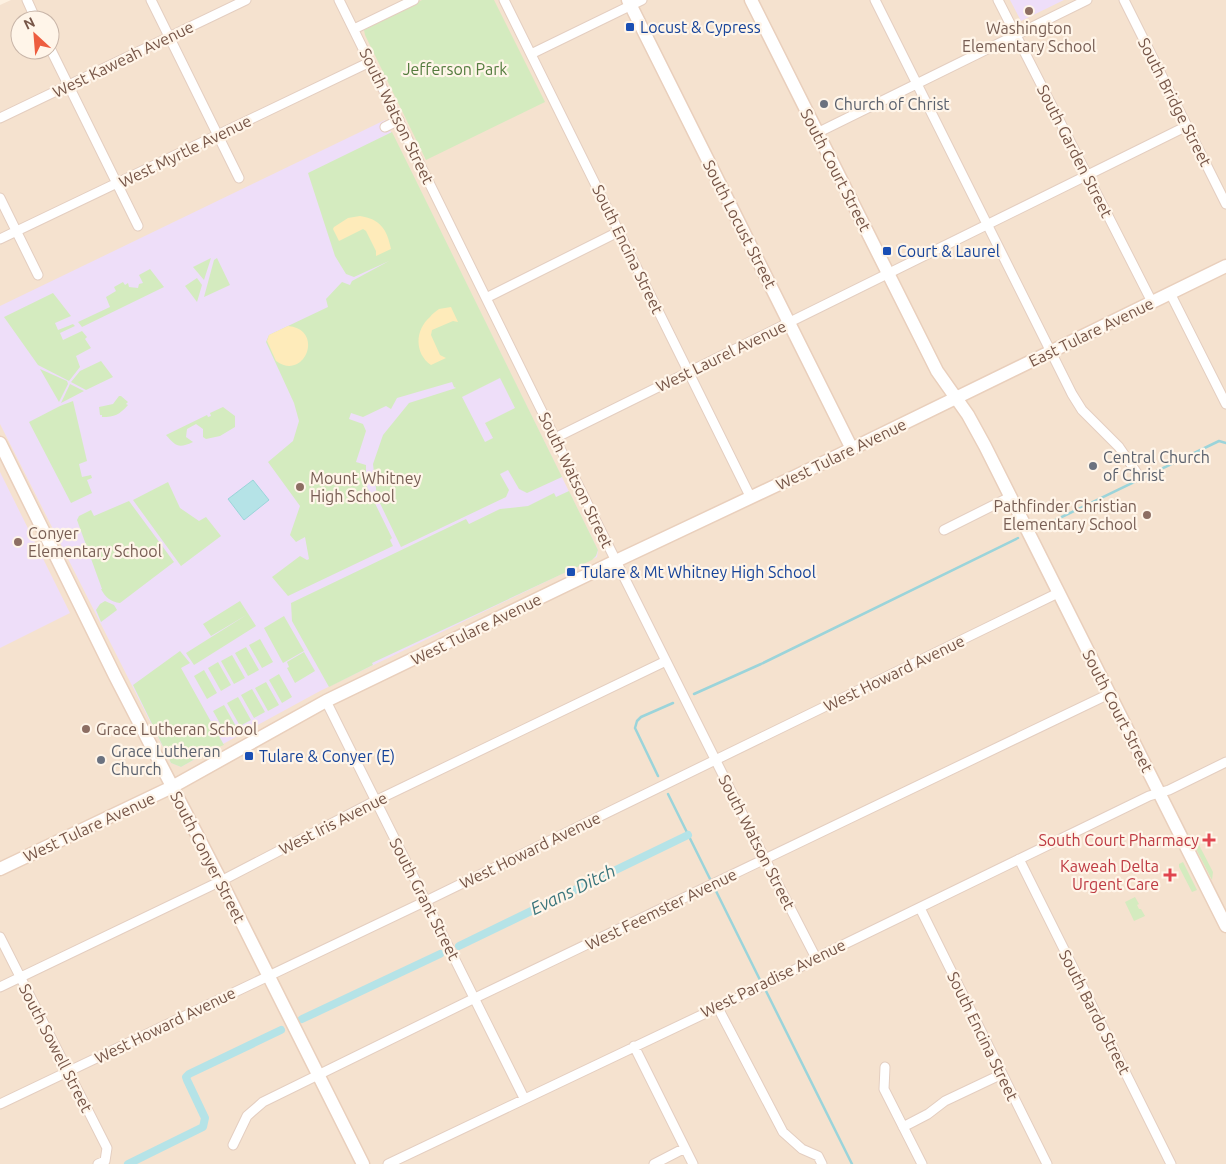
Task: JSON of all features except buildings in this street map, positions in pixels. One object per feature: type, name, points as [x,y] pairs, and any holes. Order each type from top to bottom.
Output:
[{"type":"street","points":[[151,0],[238,178]]},
{"type":"street","name":"West Kaweah Avenue","points":[[0,118],[246,0]]},
{"type":"street","name":"South Watson Street","points":[[339,0],[616,561],[816,958]]},
{"type":"street","points":[[354,29],[414,0]]},
{"type":"street","name":"South Encina Street","points":[[504,0],[751,498]]},
{"type":"street","name":"South Court Street","points":[[751,0],[887,274],[937,371],[968,415],[1226,926]]},
{"type":"street","points":[[875,0],[1082,410],[1119,446],[1139,476]]},
{"type":"street","name":"South Garden Street","points":[[998,0],[1152,302]]},
{"type":"street","points":[[817,133],[1087,0]]},
{"type":"street","name":"South Bridge Street","points":[[1124,0],[1226,204]]},
{"type":"street","points":[[531,54],[634,2]]},
{"type":"street","name":"South Locust Street","points":[[634,2],[852,449]]},
{"type":"street","points":[[56,60],[138,226]]},
{"type":"street","name":"West Myrtle Avenue","points":[[0,239],[370,62]]},
{"type":"street","points":[[385,127],[399,120]]},
{"type":"street","name":"West Laurel Avenue","points":[[555,438],[1187,126]]},
{"type":"street","points":[[0,198],[38,275]]},
{"type":"street","points":[[486,298],[620,231]]},
{"type":"street","name":"East Tulare Avenue","points":[[957,398],[1226,266]]},
{"type":"street","points":[[1170,293],[1226,404]]},
{"type":"street","name":"West Tulare Avenue","points":[[0,869],[172,787],[326,701],[957,398]]},
{"type":"street","name":"South Conyer Street","points":[[0,443],[362,1164]]},
{"type":"street","points":[[944,530],[1010,497]]},
{"type":"street","name":"West Howard Avenue","points":[[0,1104],[426,901],[1058,593]]},
{"type":"street","name":"West Iris Avenue","points":[[0,987],[221,881],[375,801],[666,661]]},
{"type":"street","name":"West Feemster Avenue","points":[[233,1145],[246,1116],[263,1102],[475,998],[1109,694]]},
{"type":"street","name":"South Grant Street","points":[[326,701],[524,1098]]},
{"type":"street","name":"West Paradise Avenue","points":[[388,1164],[802,966],[1150,796],[1169,790],[1226,762]]},
{"type":"street","name":"South Bardo Street","points":[[1019,860],[1171,1164]]},
{"type":"street","name":"South Encina Street","points":[[920,908],[1047,1164]]},
{"type":"street","name":"South Sowell Street","points":[[0,937],[107,1148],[101,1162]]},
{"type":"street","points":[[717,1006],[783,1132],[802,1149],[818,1156],[822,1164]]},
{"type":"street","points":[[634,1046],[693,1164]]},
{"type":"street","points":[[885,1067],[884,1089],[922,1164]]},
{"type":"street","points":[[903,1127],[928,1114],[946,1101],[1002,1074]]},
{"type":"street","points":[[654,1164],[685,1148]]},
{"type":"shaded area","points":[[11,0],[1226,0],[1226,1164],[0,1164],[0,5]]},
{"type":"shaded area","name":"Washington Elementary School","points":[[1010,0],[1064,0],[1021,21]]},
{"type":"shaded area","name":"Mount Whitney High School","points":[[385,120],[598,550],[597,557],[320,691],[181,767],[171,763],[0,424],[0,306]]},
{"type":"shaded area","name":"Conyer Elementary School","points":[[0,472],[70,613],[0,648]]},
{"type":"green space","name":"Jefferson Park","points":[[422,0],[494,0],[545,102],[426,160],[364,30]]},
{"type":"green space","points":[[392,132],[562,477],[527,493],[519,489],[508,470],[500,474],[509,490],[506,497],[401,547],[377,497],[373,464],[383,435],[409,403],[456,388],[452,382],[397,398],[391,409],[386,406],[363,417],[351,413],[349,419],[363,424],[366,431],[356,462],[366,465],[366,485],[392,538],[390,540],[393,546],[288,596],[272,577],[300,556],[307,560],[309,559],[305,537],[296,542],[290,535],[300,506],[268,462],[293,441],[299,421],[294,403],[266,342],[269,335],[328,307],[326,299],[342,282],[350,285],[352,281],[389,261],[354,277],[346,274],[335,256],[308,173]],"holes":[[[500,378],[515,408],[485,423],[493,438],[485,442],[462,397]]]},
{"type":"green space","points":[[211,258],[204,280],[193,267]]},
{"type":"green space","points":[[217,258],[230,285],[204,297],[214,260]]},
{"type":"green space","points":[[150,269],[164,287],[82,327],[78,322],[110,307],[106,297],[116,291],[114,287],[123,282],[125,285],[128,283],[129,287],[138,288],[139,284],[143,283],[139,275]]},
{"type":"green space","points":[[197,278],[202,285],[197,302],[185,286]]},
{"type":"green space","points":[[53,293],[71,316],[55,323],[58,330],[73,324],[75,326],[60,333],[63,340],[82,331],[87,337],[85,339],[91,348],[76,356],[80,367],[69,381],[38,365],[4,317]]},
{"type":"green space","points":[[101,361],[113,377],[86,390],[71,382],[80,371]]},
{"type":"green space","points":[[40,369],[67,381],[68,384],[59,402]]},
{"type":"green space","points":[[70,384],[84,391],[61,403]]},
{"type":"green space","points":[[119,396],[128,402],[126,404],[128,405],[116,415],[102,417],[99,407],[113,404]]},
{"type":"green space","points":[[73,401],[87,461],[79,464],[82,477],[91,475],[92,478],[87,480],[92,493],[71,503],[29,422]]},
{"type":"green space","points":[[223,407],[235,416],[235,427],[220,436],[206,439],[203,437],[203,429],[196,424],[187,429],[186,437],[193,442],[188,444],[178,445],[172,442],[166,435],[207,415],[208,417],[211,416],[210,413]]},
{"type":"green space","points":[[168,482],[180,508],[199,521],[206,517],[221,536],[181,566],[133,500]]},
{"type":"green space","points":[[569,491],[598,550],[592,560],[372,663],[373,665],[329,687],[292,621],[291,603],[466,519],[469,524],[500,509],[528,506],[554,493],[556,497]]},
{"type":"green space","points":[[129,501],[174,562],[120,603],[109,599],[101,589],[77,520],[79,516],[91,510],[94,516]]},
{"type":"green space","points":[[105,601],[114,605],[117,610],[101,622],[96,610]]},
{"type":"green space","points":[[240,601],[256,626],[194,665],[186,653],[248,614],[211,636],[203,624]]},
{"type":"green space","points":[[284,616],[304,651],[283,663],[264,628]]},
{"type":"green space","points":[[260,639],[273,662],[262,668],[249,645]]},
{"type":"green space","points":[[246,647],[259,670],[248,676],[235,653]]},
{"type":"green space","points":[[180,651],[190,663],[181,668],[224,745],[181,767],[171,763],[133,685]]},
{"type":"green space","points":[[304,652],[315,671],[295,683],[287,668],[289,667],[287,662]]},
{"type":"green space","points":[[232,655],[245,678],[234,684],[221,661]]},
{"type":"green space","points":[[218,662],[231,685],[221,691],[208,668]]},
{"type":"green space","points":[[204,670],[217,693],[207,699],[194,676]]},
{"type":"green space","points":[[279,674],[292,697],[282,703],[269,680]]},
{"type":"green space","points":[[266,682],[279,705],[268,711],[255,688]]},
{"type":"green space","points":[[252,689],[265,712],[254,718],[241,695]]},
{"type":"green space","points":[[238,697],[251,720],[240,726],[227,703]]},
{"type":"green space","points":[[224,705],[237,728],[226,734],[213,711]]},
{"type":"green space","points":[[1188,833],[1198,843],[1213,872],[1212,880]]},
{"type":"green space","points":[[1183,862],[1197,890],[1192,892],[1179,867],[1179,864]]},
{"type":"green space","points":[[1135,897],[1139,904],[1137,905],[1139,909],[1141,909],[1145,916],[1134,921],[1125,902]]},
{"type":"sand","points":[[360,216],[378,222],[382,226],[391,249],[376,256],[376,251],[366,231],[363,229],[339,241],[333,229],[334,227],[348,218]]},
{"type":"sand","points":[[451,307],[458,322],[453,321],[432,330],[431,335],[440,355],[446,358],[431,365],[425,360],[419,348],[418,341],[421,328],[439,309]]},
{"type":"sand","points":[[288,326],[299,329],[306,336],[308,344],[307,352],[302,360],[295,365],[286,366],[276,361],[267,341],[269,335]]},
{"type":"water","points":[[253,480],[269,500],[244,520],[228,499]]},
{"type":"waterway","points":[[1039,528],[1219,441],[1226,443]]},
{"type":"waterway","points":[[694,694],[761,664],[1018,538]]},
{"type":"waterway","points":[[658,776],[635,728],[637,721],[641,717],[673,703]]},
{"type":"waterway","points":[[668,794],[762,984]]},
{"type":"waterway","name":"Evans Ditch","points":[[459,946],[688,835]]},
{"type":"waterway","name":"Evans Ditch","points":[[302,1019],[440,954]]},
{"type":"waterway","points":[[765,989],[852,1164]]},
{"type":"waterway","name":"Evans Ditch","points":[[128,1164],[203,1127],[205,1118],[187,1080],[186,1077],[189,1074],[281,1030]]},
{"type":"place","name":"Washington Elementary School","points":[[1029,11]]},
{"type":"place","name":"Locust & Cypress","points":[[630,27]]},
{"type":"place","name":"Church of Christ","points":[[824,104]]},
{"type":"place","name":"Court & Laurel","points":[[887,251]]},
{"type":"place","name":"Central Church of Christ","points":[[1093,466]]},
{"type":"place","name":"Mount Whitney High School","points":[[300,487]]},
{"type":"place","name":"Pathfinder Christian Elementary School","points":[[1147,515]]},
{"type":"place","name":"Conyer Elementary School","points":[[18,542]]},
{"type":"place","name":"Tulare & Mt Whitney High School","points":[[571,572]]},
{"type":"place","name":"Grace Lutheran School","points":[[86,729]]},
{"type":"place","name":"Tulare & Conyer (E)","points":[[249,756]]},
{"type":"place","name":"Grace Lutheran Church","points":[[101,760]]},
{"type":"place","name":"South Court Pharmacy","points":[[1209,840]]},
{"type":"place","name":"Kaweah Delta Urgent Care","points":[[1170,875]]}]
